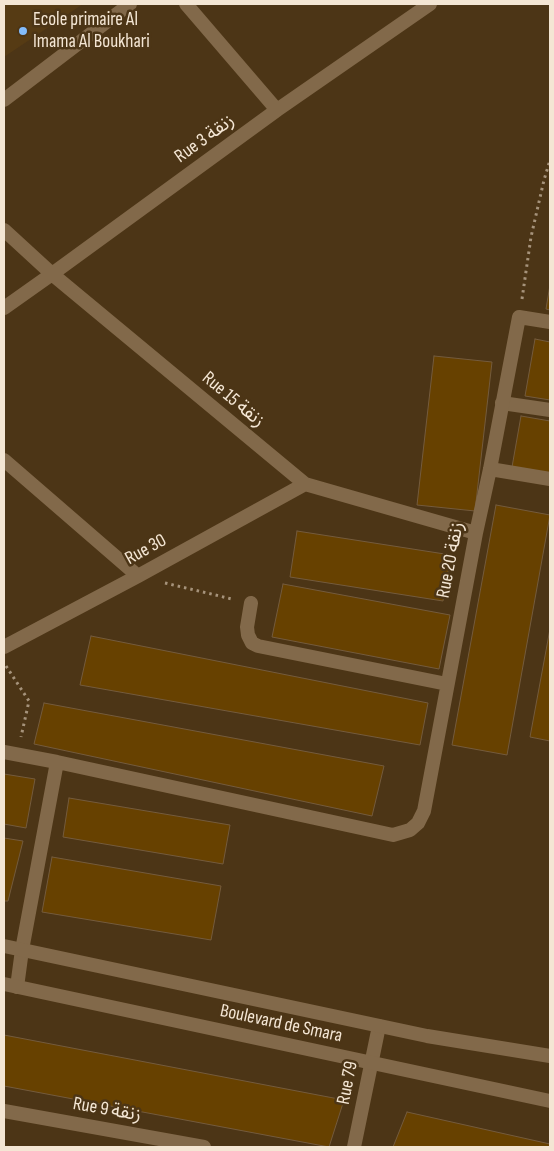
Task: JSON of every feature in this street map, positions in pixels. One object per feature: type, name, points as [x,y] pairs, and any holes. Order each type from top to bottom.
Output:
[{"type":"street","points":[[4,100],[130,4]]},
{"type":"street","points":[[186,4],[277,110]]},
{"type":"street","name":"Rue 3 زنقة","points":[[4,308],[277,110],[430,4]]},
{"type":"street","name":"Rue 15 زنقة","points":[[4,230],[52,274],[305,484],[476,533]]},
{"type":"street","points":[[519,317],[550,322]]},
{"type":"street","name":"Rue 20 زنقة","points":[[57,762],[393,835],[410,830],[418,823],[424,811],[446,684],[519,317]]},
{"type":"street","points":[[502,403],[550,410]]},
{"type":"street","points":[[4,460],[138,576]]},
{"type":"street","points":[[490,469],[550,479]]},
{"type":"street","name":"Rue 30","points":[[4,647],[305,484]]},
{"type":"street","points":[[251,603],[247,627],[248,635],[252,643],[258,646],[446,684]]},
{"type":"street","points":[[10,986],[22,950],[57,762],[11,754]]},
{"type":"street","name":"Boulevard de Smara","points":[[4,946],[427,1036],[550,1056]]},
{"type":"street","name":"Boulevard de Smara","points":[[10,986],[550,1101]]},
{"type":"street","name":"Rue 79","points":[[354,1147],[378,1026]]},
{"type":"street","name":"Rue 9 زنقة","points":[[4,1112],[204,1147]]},
{"type":"path","points":[[519,317],[531,237],[550,160]]},
{"type":"path","points":[[138,576],[251,603]]},
{"type":"path","points":[[4,662],[29,701],[11,754]]},
{"type":"shaded area","name":"Ecole primaire Al Imama Al Boukhari","points":[[4,4],[83,4],[4,57]]},
{"type":"building","points":[[550,285],[550,310],[546,309]]},
{"type":"building","points":[[535,339],[550,342],[550,400],[525,396]]},
{"type":"building","points":[[434,356],[492,362],[475,511],[417,505]]},
{"type":"building","points":[[521,416],[550,421],[550,474],[512,467]]},
{"type":"building","points":[[496,505],[550,515],[507,755],[452,745]]},
{"type":"building","points":[[297,531],[451,555],[443,601],[290,577]]},
{"type":"building","points":[[283,584],[450,615],[439,669],[272,637]]},
{"type":"building","points":[[550,629],[550,741],[530,737]]},
{"type":"building","points":[[91,636],[428,703],[420,745],[80,685]]},
{"type":"building","points":[[44,703],[384,766],[372,816],[34,744]]},
{"type":"building","points":[[4,774],[35,779],[26,828],[4,824]]},
{"type":"building","points":[[69,798],[230,825],[223,864],[63,837]]},
{"type":"building","points":[[4,838],[23,841],[8,901],[4,901]]},
{"type":"building","points":[[52,857],[221,886],[211,940],[42,912]]},
{"type":"building","points":[[4,1035],[344,1100],[329,1147],[4,1086]]},
{"type":"building","points":[[407,1112],[550,1144],[550,1147],[393,1147]]},
{"type":"place","name":"Ecole primaire Al Imama Al Boukhari","points":[[23,31]]}]
